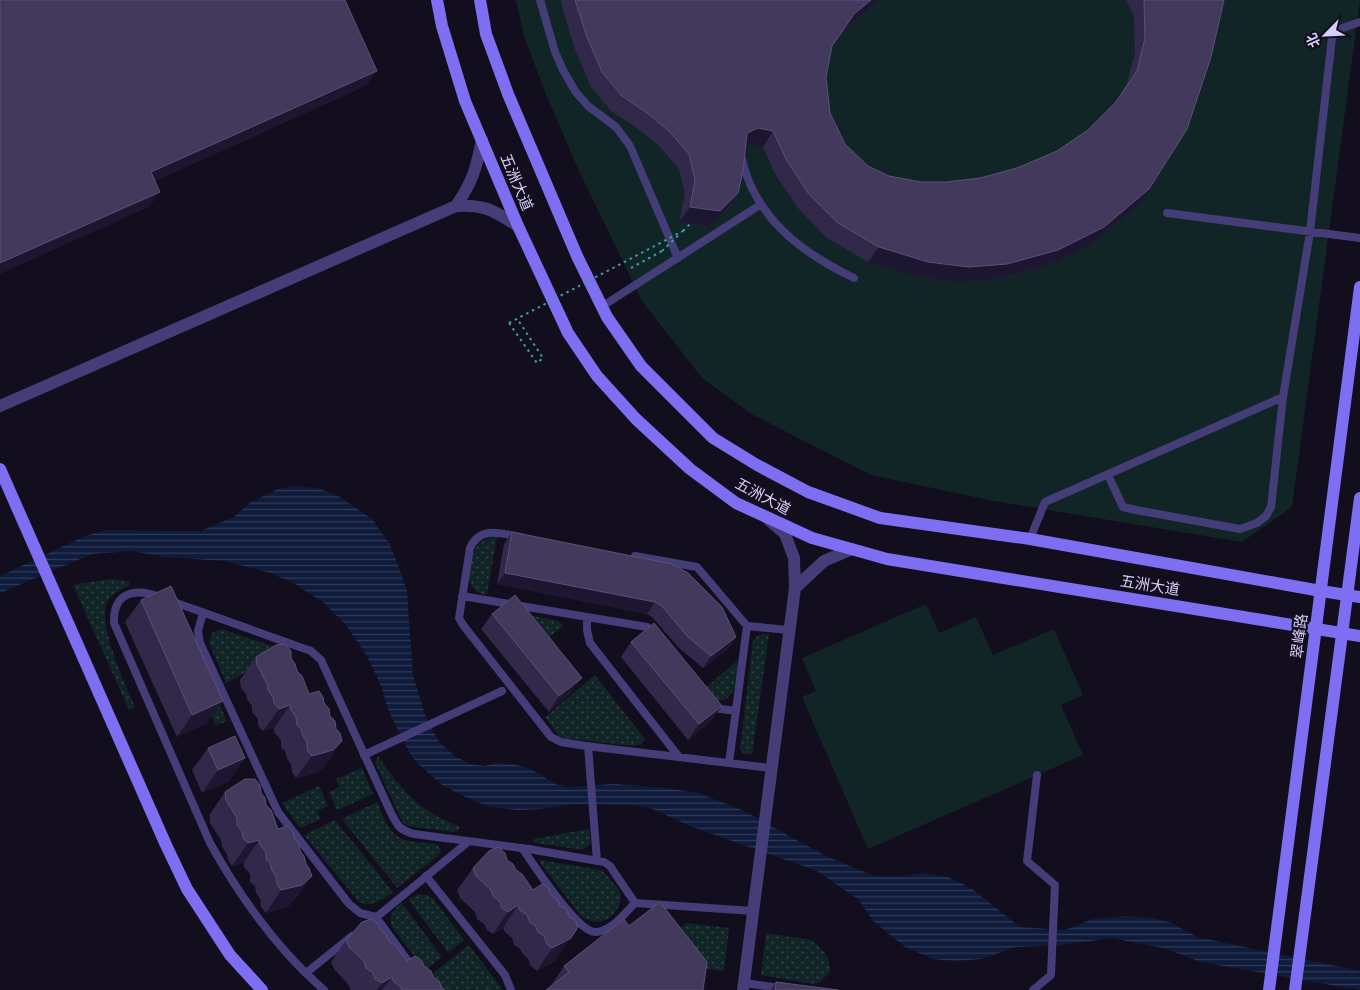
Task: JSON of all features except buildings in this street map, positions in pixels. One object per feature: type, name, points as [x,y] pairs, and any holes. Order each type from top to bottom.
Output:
[{"type":"main road","name":"五洲大道","points":[[437,0],[442,26],[465,101],[518,226],[568,333],[597,376],[636,419],[690,469],[736,503],[812,538],[887,559],[1360,636]]},
{"type":"main road","name":"五洲大道","points":[[480,0],[486,34],[508,94],[577,256],[601,307],[641,366],[713,438],[757,465],[808,492],[880,518],[1030,538],[1354,596]]},
{"type":"main road","name":"翠峰路","points":[[1269,990],[1360,287]]},
{"type":"main road","points":[[0,469],[162,836],[188,890],[230,955],[262,990]]},
{"type":"main road","points":[[1295,990],[1342,634],[1354,596],[1360,498]]},
{"type":"street","points":[[456,206],[474,174],[482,140]]},
{"type":"street","points":[[0,406],[456,206],[474,205],[496,212],[518,226]]},
{"type":"street","points":[[743,987],[795,588],[794,558],[785,534],[765,516]]},
{"type":"street","points":[[795,588],[824,561],[852,549]]},
{"type":"lane","points":[[540,0],[555,52],[563,70],[575,92],[588,106],[616,127],[630,146],[678,258]]},
{"type":"lane","points":[[1108,475],[1123,507],[1240,529],[1248,527],[1266,516],[1271,507],[1283,397],[1310,232],[1332,38],[1338,30],[1360,22]]},
{"type":"lane","points":[[741,155],[745,176],[760,205],[774,224],[796,243],[829,266],[854,278]]},
{"type":"lane","points":[[601,307],[760,205]]},
{"type":"lane","points":[[1167,212],[1360,238]]},
{"type":"lane","points":[[1030,538],[1045,502],[1283,397]]},
{"type":"lane","points":[[531,539],[491,532],[473,540],[470,548],[459,618],[551,737],[561,742],[588,746],[772,768]]},
{"type":"lane","points":[[629,555],[697,567],[747,626],[789,630]]},
{"type":"lane","points":[[324,990],[276,941],[249,906],[210,843],[114,623],[115,609],[119,601],[125,596],[136,592],[146,592],[311,651],[322,660],[398,826],[404,831],[604,862],[610,866],[635,903]]},
{"type":"lane","points":[[462,596],[647,627],[658,642]]},
{"type":"lane","points":[[202,613],[198,630],[200,643],[278,812],[349,904],[360,913],[376,917],[421,977]]},
{"type":"lane","points":[[588,618],[587,630],[590,643],[679,757]]},
{"type":"lane","points":[[729,763],[747,626]]},
{"type":"lane","points":[[364,755],[502,691]]},
{"type":"lane","points":[[706,702],[714,708],[736,711]]},
{"type":"lane","points":[[588,746],[597,861]]},
{"type":"lane","points":[[1033,990],[1051,975],[1055,885],[1027,861],[1037,775]]},
{"type":"lane","points":[[369,923],[468,842]]},
{"type":"lane","points":[[522,848],[572,917],[584,928],[594,932],[604,930],[618,921],[635,903]]},
{"type":"lane","points":[[426,876],[505,976],[511,990]]},
{"type":"lane","points":[[635,903],[753,911]]},
{"type":"lane","points":[[306,972],[361,929]]},
{"type":"lane","points":[[743,987],[796,990]]},
{"type":"path","points":[[631,268],[662,251],[694,220]]},
{"type":"path","points":[[518,320],[543,358],[537,363],[509,323],[683,231]]},
{"type":"green space","points":[[516,0],[1360,0],[1292,507],[1242,542],[994,501],[871,475],[753,415],[702,378],[642,301],[578,169],[545,92],[524,36]]},
{"type":"green space","points":[[497,537],[487,595],[483,595],[475,590],[468,579],[473,553],[480,543]]},
{"type":"green space","points":[[111,579],[130,581],[129,586],[109,599],[105,609],[105,621],[113,653],[135,707],[129,710],[73,585]]},
{"type":"green space","points":[[926,604],[939,633],[976,617],[993,655],[1054,629],[1083,695],[1061,705],[1083,755],[868,849],[802,697],[816,691],[802,658]]},
{"type":"green space","points":[[508,611],[559,621],[563,626],[536,649]]},
{"type":"green space","points":[[221,629],[278,648],[259,665],[226,683],[209,643],[212,633]]},
{"type":"green space","points":[[769,634],[752,754],[744,754],[740,749],[753,640],[757,636]]},
{"type":"green space","points":[[737,661],[734,689],[727,698],[713,702],[702,691]]},
{"type":"green space","points":[[203,668],[227,721],[216,726],[192,673]]},
{"type":"green space","points":[[595,675],[645,739],[640,745],[632,746],[564,738],[559,736],[545,717]]},
{"type":"green space","points":[[378,756],[418,804],[460,827],[459,830],[453,832],[408,826],[403,823],[375,762]]},
{"type":"green space","points":[[362,768],[373,794],[337,810],[329,792],[340,787],[336,779]]},
{"type":"green space","points":[[319,786],[328,806],[317,811],[321,819],[300,828],[282,803]]},
{"type":"green space","points":[[377,802],[388,826],[402,839],[438,845],[441,851],[438,856],[397,888],[342,819]]},
{"type":"green space","points":[[335,820],[393,892],[372,904],[358,901],[304,835]]},
{"type":"green space","points":[[589,829],[591,844],[582,850],[533,841],[534,839]]},
{"type":"green space","points":[[540,860],[601,870],[621,893],[618,908],[614,914],[602,921],[595,922],[581,916],[540,863]]},
{"type":"green space","points":[[418,894],[427,895],[434,899],[464,940],[448,953],[408,899]]},
{"type":"green space","points":[[402,903],[442,957],[425,970],[392,927],[392,914]]},
{"type":"green space","points":[[687,923],[729,928],[724,971],[707,969],[683,938],[680,932],[681,927]]},
{"type":"green space","points":[[766,933],[811,940],[825,953],[829,962],[830,972],[820,982],[813,984],[761,975]]},
{"type":"green space","points":[[469,945],[502,990],[440,990],[429,976]]},
{"type":"water","points":[[297,486],[318,488],[340,497],[372,519],[389,543],[407,591],[413,675],[426,718],[439,742],[455,756],[470,764],[484,766],[499,763],[517,765],[531,769],[555,784],[568,787],[614,784],[666,788],[698,793],[742,810],[826,856],[874,876],[905,876],[922,873],[948,877],[971,888],[1020,927],[1065,930],[1093,919],[1126,916],[1153,918],[1169,922],[1197,937],[1360,971],[1360,990],[1201,962],[1163,948],[1111,938],[1063,945],[1016,947],[982,959],[955,961],[933,959],[905,947],[873,921],[858,899],[817,871],[690,826],[650,808],[632,805],[572,804],[518,810],[490,807],[442,785],[416,762],[404,743],[387,707],[382,688],[367,656],[345,624],[324,603],[295,584],[270,573],[225,561],[165,557],[132,551],[92,554],[0,593],[0,576],[85,536],[107,530],[200,531],[234,517],[251,502],[278,489]]}]
